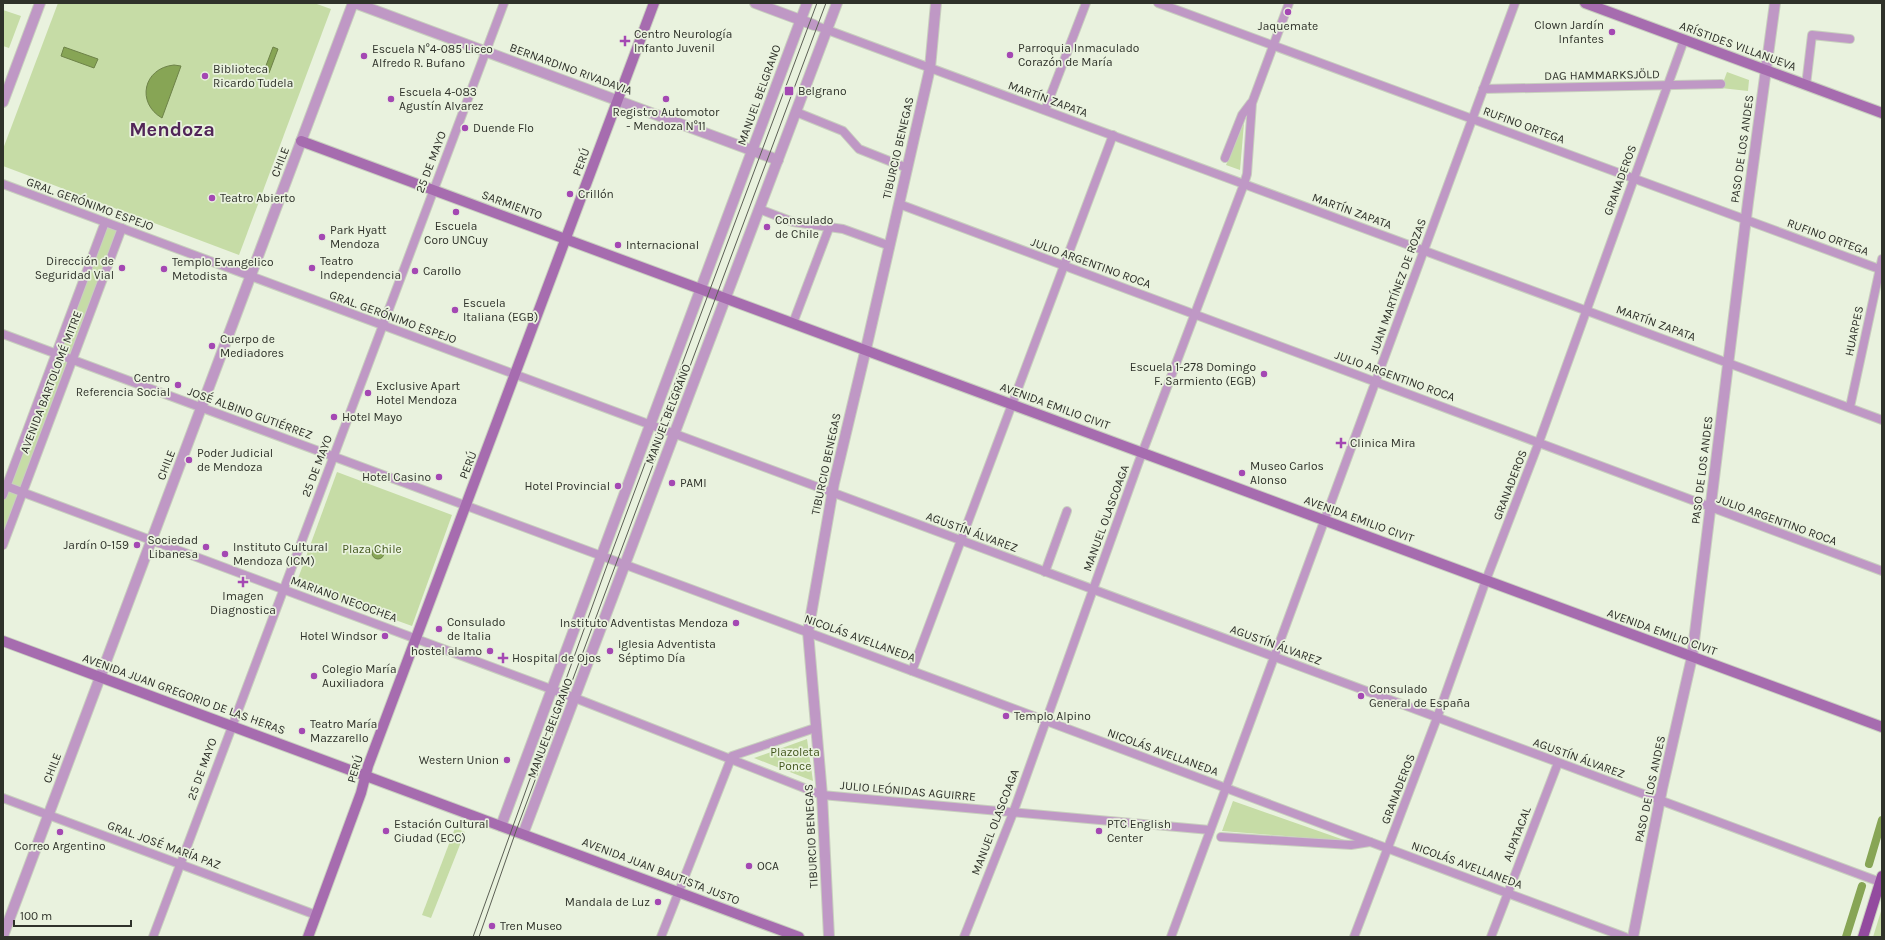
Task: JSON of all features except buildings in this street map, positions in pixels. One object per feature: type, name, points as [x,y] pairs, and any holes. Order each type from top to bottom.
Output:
[{"type":"main road","name":"PERÚ","points":[[308,937],[361,793],[366,775],[654,3]]},
{"type":"main road","name":"ARÍSTIDES VILLANUEVA","points":[[1585,3],[1882,114]]},
{"type":"main road","name":"SARMIENTO","points":[[301,141],[714,294]]},
{"type":"main road","name":"AVENIDA EMILIO CIVIT","points":[[714,294],[1882,727]]},
{"type":"main road","name":"AVENIDA JUAN GREGORIO DE LAS HERAS","points":[[3,641],[518,832]]},
{"type":"main road","name":"AVENIDA JUAN BAUTISTA JUSTO","points":[[518,832],[799,937]]},
{"type":"main road","points":[[1863,937],[1881,879]]},
{"type":"street","points":[[3,102],[40,3]]},
{"type":"street","name":"BERNARDINO RIVADAVIA","points":[[354,3],[778,160]]},
{"type":"street","name":"CHILE","points":[[3,936],[250,276],[354,3]]},
{"type":"street","name":"25 DE MAYO","points":[[153,937],[282,589],[504,3]]},
{"type":"street","points":[[755,3],[814,25]]},
{"type":"street","name":"MANUEL BELGRANO","points":[[501,826],[553,690],[807,3]]},
{"type":"street","name":"MANUEL BELGRANO","points":[[518,832],[576,698],[837,3]]},
{"type":"street","name":"TIBURCIO BENEGAS","points":[[829,937],[822,795],[815,728],[808,632],[832,493],[930,68],[936,3]]},
{"type":"street","points":[[1045,110],[1086,3]]},
{"type":"street","name":"RUFINO ORTEGA","points":[[1158,3],[1881,270]]},
{"type":"street","name":"MANUEL OLASCOAGA","points":[[964,937],[1013,813],[1092,589],[1244,184],[1247,174],[1252,103],[1289,3]]},
{"type":"street","name":"JUAN MARTÍNEZ DE ROZAS","points":[[1170,937],[1376,382],[1472,118],[1516,3]]},
{"type":"street","name":"PASO DE LOS ANDES","points":[[1633,937],[1660,800],[1692,657],[1746,220],[1775,3]]},
{"type":"street","name":"MARTÍN ZAPATA","points":[[814,25],[1882,420]]},
{"type":"street","points":[[1806,85],[1812,35],[1850,39]]},
{"type":"street","name":"GRANADEROS","points":[[1354,937],[1438,718],[1486,580],[1539,442],[1684,40]]},
{"type":"street","name":"DAG HAMMARKSJÖLD","points":[[1483,90],[1721,84]]},
{"type":"street","name":"MANUEL OLASCOAGA","points":[[1225,158],[1242,116],[1252,103]]},
{"type":"street","points":[[796,112],[843,132],[859,149],[907,168]]},
{"type":"street","points":[[912,670],[1113,136]]},
{"type":"street","name":"GRAL. GERÓNIMO ESPEJO","points":[[3,184],[663,430]]},
{"type":"street","name":"JULIO ARGENTINO ROCA","points":[[899,204],[1882,571]]},
{"type":"street","points":[[759,209],[793,222],[856,233],[890,246]]},
{"type":"street","name":"AVENIDA BARTOLOMÉ MITRE","points":[[3,495],[4,486],[105,222]]},
{"type":"street","name":"AVENIDA BARTOLOMÉ MITRE","points":[[3,544],[122,228]]},
{"type":"street","points":[[793,323],[829,228]]},
{"type":"street","name":"HUARPES","points":[[1850,408],[1882,260]]},
{"type":"street","name":"JOSÉ ALBINO GUTIÉRREZ","points":[[3,334],[602,557]]},
{"type":"street","name":"AGUSTÍN ÁLVAREZ","points":[[663,430],[1660,800],[1881,879]]},
{"type":"street","name":"MARIANO NECOCHEA","points":[[4,486],[564,694]]},
{"type":"street","points":[[1045,572],[1067,511]]},
{"type":"street","name":"NICOLÁS AVELLANEDA","points":[[602,557],[912,670],[1625,937]]},
{"type":"street","name":"JULIO LEÓNIDAS AGUIRRE","points":[[564,694],[822,795],[1210,830]]},
{"type":"street","points":[[662,937],[730,759],[737,754],[815,728]]},
{"type":"street","name":"ALPATACAL","points":[[1491,937],[1558,762]]},
{"type":"street","name":"GRAL. JOSÉ MARÍA PAZ","points":[[3,798],[316,915]]},
{"type":"street","points":[[1349,845],[1356,841],[1356,838],[1352,835]]},
{"type":"street","points":[[1221,837],[1349,845],[1371,842]]},
{"type":"green space","points":[[58,3],[314,3],[331,9],[239,255],[3,166],[3,149]]},
{"type":"green space","points":[[3,10],[21,16],[9,48],[3,46]]},
{"type":"green space","points":[[1727,72],[1749,80],[1748,91],[1721,88]]},
{"type":"green space","points":[[1244,123],[1240,170],[1226,165]]},
{"type":"green space","points":[[105,222],[122,228],[3,544],[3,495]]},
{"type":"green space","name":"Plaza Chile","points":[[337,472],[452,515],[412,626],[296,584]]},
{"type":"green space","name":"Plazoleta Ponce","points":[[807,739],[813,781],[754,758]]},
{"type":"green space","points":[[1233,801],[1347,841],[1222,831]]},
{"type":"green space","points":[[455,828],[465,832],[431,918],[422,915]]},
{"type":"green space","points":[[1882,908],[1882,937],[1873,937]]},
{"type":"shaded area","points":[[64,47],[98,59],[94,68],[61,56]]},
{"type":"shaded area","points":[[273,47],[278,49],[269,73],[264,71]]},
{"type":"shaded area","points":[[174,65],[181,66],[162,118],[154,112],[149,104],[146,95],[147,87],[155,72]]},
{"type":"shaded area","points":[[378,547],[382,549],[384,553],[382,557],[378,559],[374,557],[372,553],[374,549]]},
{"type":"waterway","points":[[1869,864],[1882,820]]},
{"type":"waterway","points":[[1846,937],[1862,886]]},
{"type":"tram line","points":[[473,937],[609,560],[817,3]]},
{"type":"tram line","points":[[479,937],[516,831],[826,3]]},
{"type":"place","name":"Jaquemate","points":[[1288,12]]},
{"type":"place","name":"Clown Jardín Infantes","points":[[1612,32]]},
{"type":"place","name":"Centro Neurología Infanto Juvenil","points":[[625,41]]},
{"type":"place","name":"Parroquia Inmaculado Corazón de María","points":[[1010,55]]},
{"type":"place","name":"Escuela N°4-085 Liceo Alfredo R. Bufano","points":[[364,56]]},
{"type":"place","name":"Biblioteca Ricardo Tudela","points":[[205,76]]},
{"type":"place","name":"Belgrano","points":[[789,91]]},
{"type":"place","name":"Escuela 4-083 Agustín Alvarez","points":[[391,99]]},
{"type":"place","name":"Registro Automotor - Mendoza N°11","points":[[666,99]]},
{"type":"place","name":"Duende Flo","points":[[465,128]]},
{"type":"place","name":"Crillón","points":[[570,194]]},
{"type":"place","name":"Teatro Abierto","points":[[212,198]]},
{"type":"place","name":"Escuela Coro UNCuy","points":[[456,212]]},
{"type":"place","name":"Consulado de Chile","points":[[767,227]]},
{"type":"place","name":"Park Hyatt Mendoza","points":[[322,237]]},
{"type":"place","name":"Internacional","points":[[618,245]]},
{"type":"place","name":"Dirección de Seguridad Vial","points":[[122,268]]},
{"type":"place","name":"Teatro Independencia","points":[[312,268]]},
{"type":"place","name":"Templo Evangelico Metodista","points":[[164,269]]},
{"type":"place","name":"Carollo","points":[[415,271]]},
{"type":"place","name":"Escuela Italiana (EGB)","points":[[455,310]]},
{"type":"place","name":"Cuerpo de Mediadores","points":[[212,346]]},
{"type":"place","name":"Escuela 1-278 Domingo F. Sarmiento (EGB)","points":[[1264,374]]},
{"type":"place","name":"Centro Referencia Social","points":[[178,385]]},
{"type":"place","name":"Exclusive Apart Hotel Mendoza","points":[[368,393]]},
{"type":"place","name":"Hotel Mayo","points":[[334,417]]},
{"type":"place","name":"Clinica Mira","points":[[1341,443]]},
{"type":"place","name":"Poder Judicial de Mendoza","points":[[189,460]]},
{"type":"place","name":"Museo Carlos Alonso","points":[[1242,473]]},
{"type":"place","name":"Hotel Casino","points":[[439,477]]},
{"type":"place","name":"PAMI","points":[[672,483]]},
{"type":"place","name":"Hotel Provincial","points":[[618,486]]},
{"type":"place","name":"Jardín 0-159","points":[[137,545]]},
{"type":"place","name":"Sociedad Libanesa","points":[[206,547]]},
{"type":"place","name":"Instituto Cultural Mendoza (ICM)","points":[[225,554]]},
{"type":"place","name":"Imagen Diagnostica","points":[[243,582]]},
{"type":"place","name":"Instituto Adventistas Mendoza","points":[[736,623]]},
{"type":"place","name":"Consulado de Italia","points":[[439,629]]},
{"type":"place","name":"Hotel Windsor","points":[[385,636]]},
{"type":"place","name":"hostel alamo","points":[[490,651]]},
{"type":"place","name":"Iglesia Adventista Séptimo Día","points":[[610,651]]},
{"type":"place","name":"Hospital de Ojos","points":[[503,658]]},
{"type":"place","name":"Colegio María Auxiliadora","points":[[314,676]]},
{"type":"place","name":"Consulado General de España","points":[[1361,696]]},
{"type":"place","name":"Templo Alpino","points":[[1006,716]]},
{"type":"place","name":"Teatro María Mazzarello","points":[[302,731]]},
{"type":"place","name":"Western Union","points":[[507,760]]},
{"type":"place","name":"Estación Cultural Ciudad (ECC)","points":[[386,831]]},
{"type":"place","name":"PTC English Center","points":[[1099,831]]},
{"type":"place","name":"Correo Argentino","points":[[60,832]]},
{"type":"place","name":"OCA","points":[[749,866]]},
{"type":"place","name":"Mandala de Luz","points":[[658,902]]},
{"type":"place","name":"Tren Museo","points":[[492,926]]},
{"type":"district","name":"Mendoza","points":[[172,129]]}]
